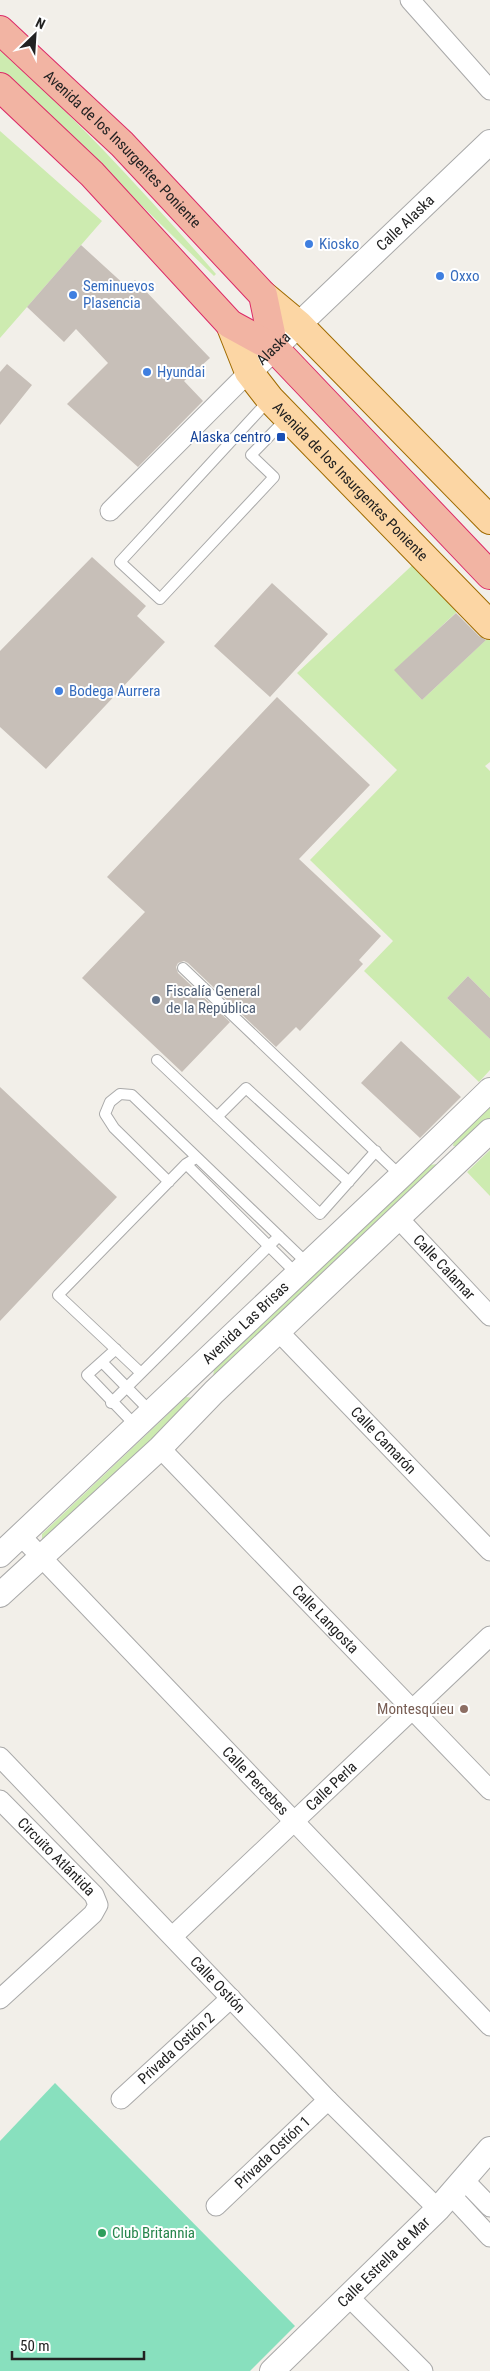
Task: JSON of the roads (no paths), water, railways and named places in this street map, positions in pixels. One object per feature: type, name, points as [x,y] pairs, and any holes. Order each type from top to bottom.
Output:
[{"type":"highway","points":[[0,24],[47,72]]},
{"type":"highway","name":"Avenida de los Insurgentes Poniente","points":[[0,30],[122,144],[263,295]]},
{"type":"highway","name":"Avenida de los Insurgentes Poniente","points":[[0,87],[30,113],[92,174],[230,324],[274,348],[490,575]]},
{"type":"highway","points":[[0,100],[30,113]]},
{"type":"highway","points":[[263,295],[274,348]]},
{"type":"main road","name":"Avenida de los Insurgentes Poniente","points":[[263,295],[298,325],[490,520]]},
{"type":"main road","name":"Avenida de los Insurgentes Poniente","points":[[230,324],[249,372],[279,408],[490,625]]},
{"type":"street","points":[[410,0],[490,90]]},
{"type":"street","name":"Calle Alaska","points":[[298,325],[490,142]]},
{"type":"street","name":"Alaska","points":[[249,372],[298,325]]},
{"type":"street","points":[[110,511],[249,372]]},
{"type":"street","name":"Avenida Las Brisas","points":[[0,1555],[490,1090]]},
{"type":"street","name":"Avenida Las Brisas","points":[[0,1595],[160,1448],[214,1392],[490,1132]]},
{"type":"street","name":"Calle Calamar","points":[[399,1219],[490,1316]]},
{"type":"street","name":"Calle Camarón","points":[[278,1331],[490,1551]]},
{"type":"street","points":[[195,1371],[214,1392]]},
{"type":"street","name":"Calle Langosta","points":[[160,1448],[490,1790]]},
{"type":"street","name":"Calle Percebes","points":[[20,1536],[490,2026]]},
{"type":"street","name":"Calle Perla","points":[[173,1936],[414,1711],[490,1636]]},
{"type":"street","name":"Calle Ostión","points":[[0,1756],[328,2100],[451,2195]]},
{"type":"street","name":"Circuito Atlántida","points":[[0,1800],[94,1895],[98,1905],[93,1914],[0,1998]]},
{"type":"street","name":"Privada Ostión 2","points":[[121,2099],[231,1998]]},
{"type":"street","name":"Privada Ostión 1","points":[[216,2206],[328,2100]]},
{"type":"street","name":"Calle Estrella de Mar","points":[[272,2371],[451,2195],[490,2149]]},
{"type":"street","points":[[451,2195],[490,2207]]},
{"type":"street","points":[[451,2195],[490,2237]]},
{"type":"street","points":[[349,2297],[423,2371]]},
{"type":"lane","points":[[279,408],[250,455],[274,477],[160,600],[120,562],[279,408]]},
{"type":"lane","points":[[183,968],[376,1150],[401,1176]]},
{"type":"lane","points":[[157,1060],[320,1214],[376,1150]]},
{"type":"lane","points":[[217,1117],[246,1088],[349,1182]]},
{"type":"lane","points":[[169,1182],[114,1128],[105,1114],[110,1102],[120,1094],[132,1095],[196,1158],[252,1209],[279,1236],[303,1269]]},
{"type":"lane","points":[[141,1373],[58,1296],[186,1164],[196,1158]]},
{"type":"lane","points":[[186,1164],[243,1218],[269,1246],[303,1269]]},
{"type":"lane","points":[[213,1191],[223,1182]]},
{"type":"lane","points":[[243,1218],[252,1209]]},
{"type":"lane","points":[[111,1403],[279,1236]]},
{"type":"lane","points":[[116,1349],[87,1375],[111,1403],[144,1419]]},
{"type":"lane","points":[[102,1362],[126,1387],[144,1419]]},
{"type":"place","name":"Kiosko","points":[[309,244]]},
{"type":"place","name":"Oxxo","points":[[440,276]]},
{"type":"place","name":"Seminuevos Plasencia","points":[[73,295]]},
{"type":"place","name":"Hyundai","points":[[147,372]]},
{"type":"place","name":"Alaska centro","points":[[281,437]]},
{"type":"place","name":"Bodega Aurrera","points":[[59,691]]},
{"type":"place","name":"Fiscalía General de la República","points":[[156,1000]]},
{"type":"place","name":"Montesquieu","points":[[464,1709]]},
{"type":"place","name":"Club Britannia","points":[[102,2233]]}]
